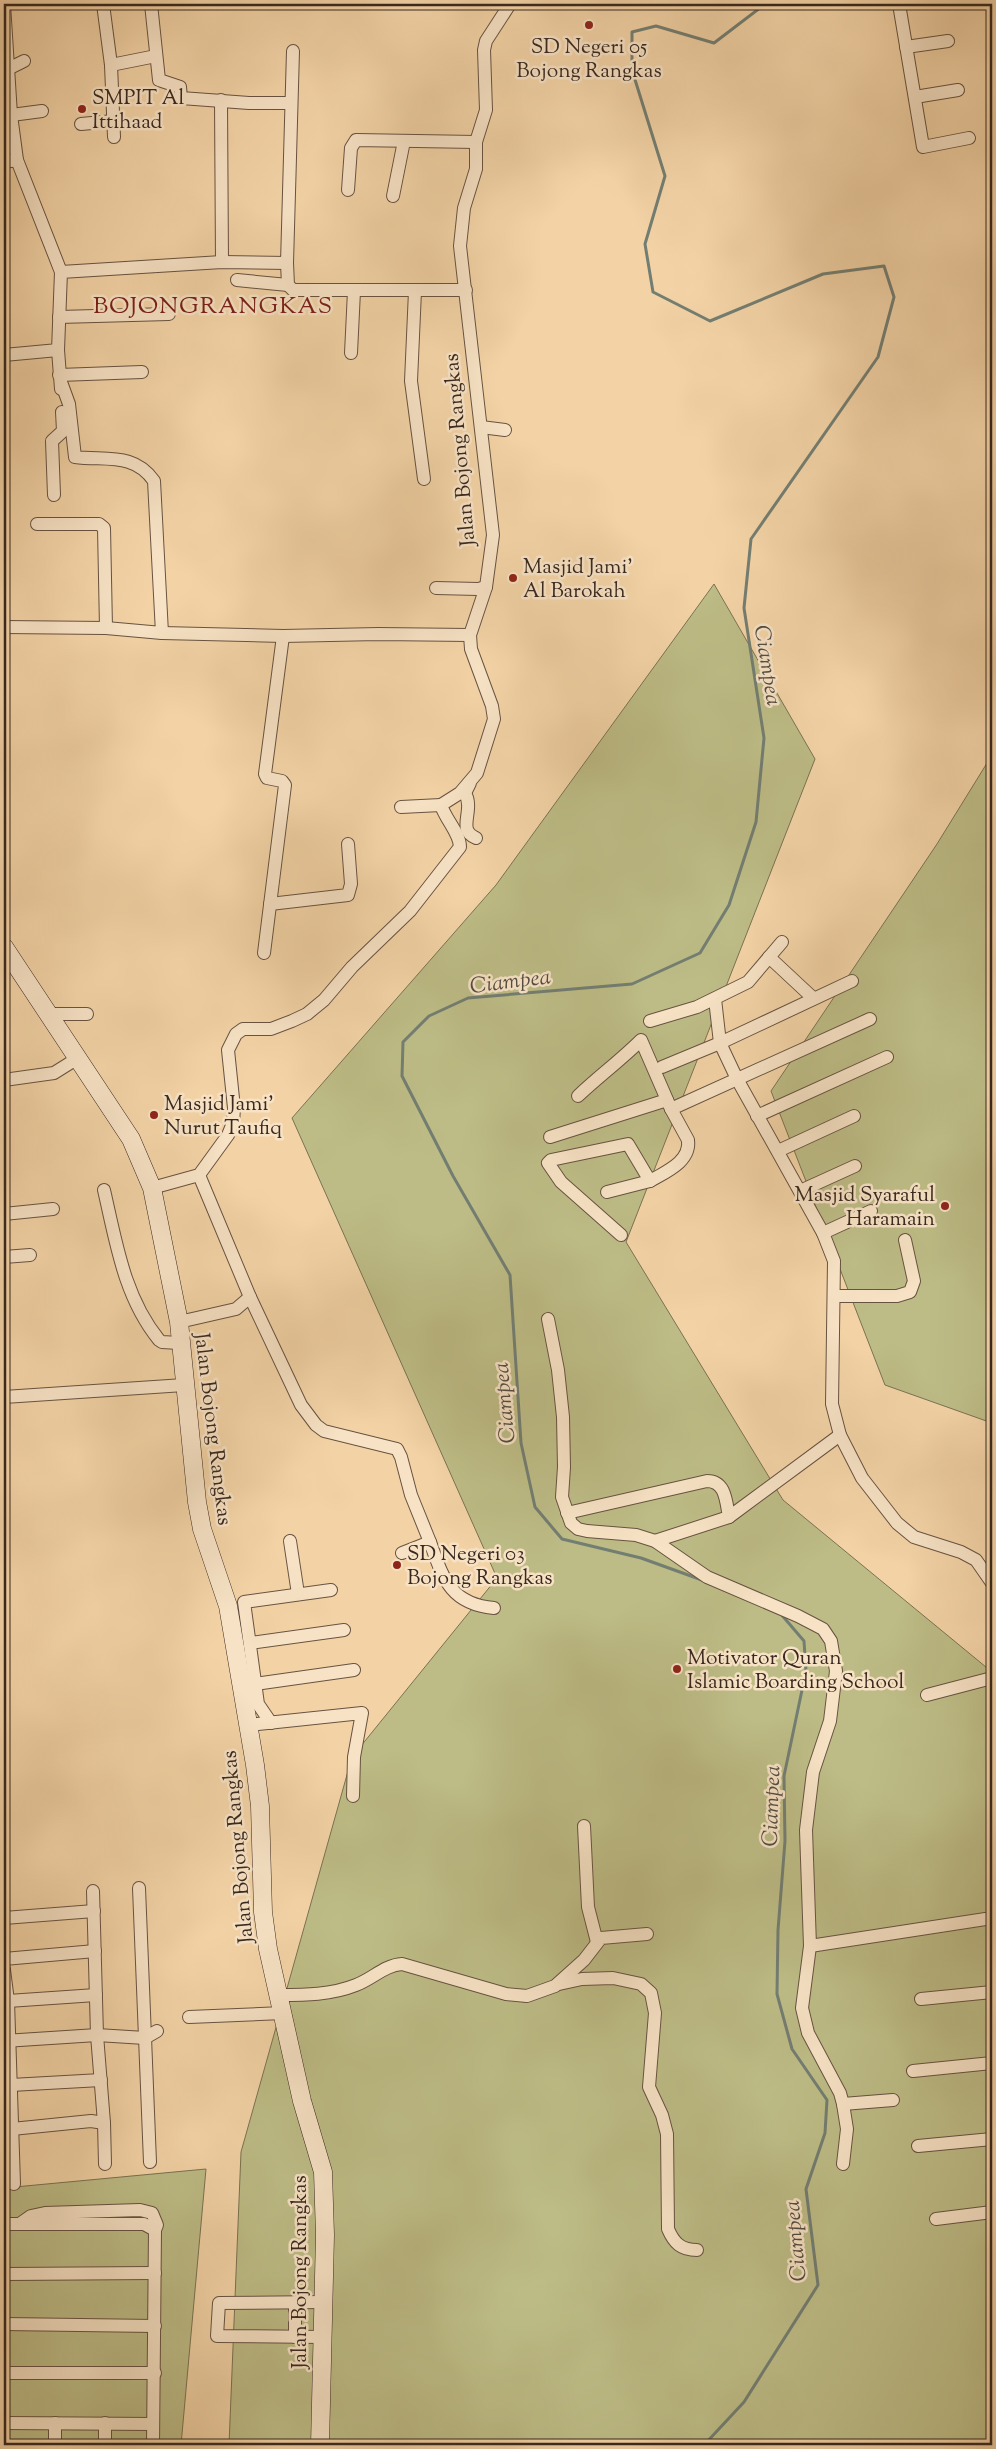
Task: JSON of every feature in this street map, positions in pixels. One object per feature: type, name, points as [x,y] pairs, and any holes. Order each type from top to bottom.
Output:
[{"type":"main road","name":"Jalan Bojong Rangkas","points":[[4,947],[131,1139],[152,1188],[179,1322],[196,1502],[207,1544],[228,1606],[248,1725],[260,1806],[263,1912],[268,1949],[302,2102],[324,2172],[326,2213],[320,2445]]},
{"type":"street","points":[[4,4],[7,115],[17,160],[60,272],[58,350],[63,432],[52,440],[54,495]]},
{"type":"street","points":[[103,4],[111,65],[114,138]]},
{"type":"street","points":[[151,4],[159,80],[180,88],[181,98],[291,102]]},
{"type":"street","name":"Jalan Bojong Rangkas","points":[[441,805],[460,793],[477,773],[494,719],[492,706],[471,652],[470,635],[486,587],[493,535],[460,246],[464,208],[476,169],[476,142],[486,110],[484,50],[486,41],[510,4]]},
{"type":"street","points":[[899,4],[923,147],[969,138]]},
{"type":"street","points":[[906,47],[948,41]]},
{"type":"street","points":[[288,285],[293,51]]},
{"type":"street","points":[[111,65],[156,56]]},
{"type":"street","points":[[6,71],[24,62]]},
{"type":"street","points":[[915,97],[958,90]]},
{"type":"street","points":[[221,100],[222,262]]},
{"type":"street","points":[[7,115],[42,111]]},
{"type":"street","points":[[81,124],[114,121]]},
{"type":"street","points":[[348,190],[351,148],[356,140],[476,142]]},
{"type":"street","points":[[393,196],[404,141]]},
{"type":"street","points":[[4,162],[17,160]]},
{"type":"street","points":[[60,272],[222,262],[287,263]]},
{"type":"street","points":[[237,280],[288,285],[293,290],[466,290]]},
{"type":"street","points":[[351,353],[354,291]]},
{"type":"street","points":[[415,291],[411,381],[424,479]]},
{"type":"street","points":[[59,318],[169,314]]},
{"type":"street","points":[[4,355],[58,350]]},
{"type":"street","points":[[60,378],[142,372]]},
{"type":"street","points":[[60,378],[69,404],[74,456],[116,458],[139,465],[148,472],[154,481],[162,633]]},
{"type":"street","points":[[481,427],[505,430]]},
{"type":"street","points":[[37,524],[99,524],[104,528],[106,628]]},
{"type":"street","points":[[436,588],[478,589],[486,587]]},
{"type":"street","points":[[4,627],[106,628],[162,633],[283,636],[470,635]]},
{"type":"street","points":[[264,953],[285,785],[282,781],[267,778],[264,774],[283,636]]},
{"type":"street","points":[[470,783],[465,793],[470,805],[466,820],[467,830],[470,836],[476,838]]},
{"type":"street","points":[[152,1188],[199,1175],[221,1146],[233,1123],[234,1108],[228,1050],[231,1042],[243,1029],[270,1029],[307,1014],[324,1000],[352,967],[410,911],[460,847],[459,840],[441,805],[401,806]]},
{"type":"street","points":[[270,904],[348,895],[351,884],[348,844]]},
{"type":"street","points":[[650,1021],[697,1007],[748,982],[782,942]]},
{"type":"street","points":[[769,957],[813,998]]},
{"type":"street","points":[[662,1067],[720,1043],[852,981]]},
{"type":"street","points":[[715,999],[720,1043],[823,1233],[834,1261],[835,1296],[831,1360],[832,1404],[840,1435],[862,1478],[897,1523],[914,1537],[961,1552],[976,1560],[992,1583]]},
{"type":"street","points":[[48,1014],[87,1014]]},
{"type":"street","points":[[550,1137],[669,1105],[738,1079],[870,1019]]},
{"type":"street","points":[[578,1096],[602,1073],[619,1062],[641,1040],[689,1146],[685,1157],[675,1167],[650,1181],[607,1192]]},
{"type":"street","points":[[758,1116],[887,1057]]},
{"type":"street","points":[[4,1080],[54,1073],[78,1058]]},
{"type":"street","points":[[778,1151],[854,1116]]},
{"type":"street","points":[[621,1235],[561,1182],[548,1163],[551,1160],[628,1144],[650,1181]]},
{"type":"street","points":[[800,1191],[855,1166]]},
{"type":"street","points":[[199,1175],[250,1297],[301,1405],[316,1425],[330,1433],[397,1449],[411,1495],[440,1570],[453,1592],[464,1600],[483,1607],[494,1608]]},
{"type":"street","points":[[104,1190],[119,1255],[133,1297],[159,1340],[180,1344]]},
{"type":"street","points":[[4,1214],[53,1210]]},
{"type":"street","points":[[823,1233],[871,1211]]},
{"type":"street","points":[[835,1296],[897,1296],[910,1292],[914,1281],[906,1240]]},
{"type":"street","points":[[4,1257],[30,1255]]},
{"type":"street","points":[[179,1322],[236,1309],[250,1297]]},
{"type":"street","points":[[548,1319],[558,1370],[563,1417],[564,1467],[562,1497],[571,1523],[587,1532],[636,1535],[655,1541],[707,1576],[823,1629],[831,1641],[836,1671],[830,1721],[814,1772],[806,1830],[810,1946],[802,2008],[804,2023],[840,2093],[843,2104],[847,2129],[843,2164]]},
{"type":"street","points":[[4,1397],[184,1385]]},
{"type":"street","points":[[655,1541],[730,1517],[840,1435]]},
{"type":"street","points":[[567,1513],[707,1481],[717,1482],[722,1488],[730,1517]]},
{"type":"street","points":[[290,1541],[298,1594]]},
{"type":"street","points":[[402,1553],[430,1542]]},
{"type":"street","points":[[271,1723],[258,1704],[244,1602],[331,1590]]},
{"type":"street","points":[[250,1643],[344,1630]]},
{"type":"street","points":[[256,1684],[354,1670]]},
{"type":"street","points":[[927,1695],[992,1678]]},
{"type":"street","points":[[248,1725],[362,1713],[354,1757],[353,1796]]},
{"type":"street","points":[[584,1826],[588,1908],[597,1942]]},
{"type":"street","points":[[139,1888],[150,2162]]},
{"type":"street","points":[[93,1891],[97,2036],[104,2123],[105,2164]]},
{"type":"street","points":[[4,1918],[94,1911]]},
{"type":"street","points":[[810,1946],[992,1918]]},
{"type":"street","points":[[554,1986],[584,1960],[597,1942],[606,1936],[647,1934]]},
{"type":"street","points":[[4,1959],[95,1951]]},
{"type":"street","points":[[279,1995],[311,1995],[345,1989],[369,1979],[390,1967],[402,1964],[517,1996],[536,1994],[554,1986],[582,1979],[613,1978],[641,1984],[651,1992],[655,2013],[648,2087],[662,2115],[667,2134],[668,2229],[672,2240],[681,2248],[697,2250]]},
{"type":"street","points":[[4,1970],[8,2001],[6,2041],[11,2085],[14,2184]]},
{"type":"street","points":[[921,1998],[992,1992]]},
{"type":"street","points":[[8,2001],[96,1995]]},
{"type":"street","points":[[189,2017],[283,2013]]},
{"type":"street","points":[[6,2041],[97,2036],[145,2038],[157,2031]]},
{"type":"street","points":[[912,2071],[992,2063]]},
{"type":"street","points":[[11,2085],[101,2080]]},
{"type":"street","points":[[843,2104],[893,2100]]},
{"type":"street","points":[[12,2129],[91,2120],[104,2123]]},
{"type":"street","points":[[918,2146],[992,2139]]},
{"type":"street","points":[[936,2219],[992,2212]]},
{"type":"street","points":[[4,2224],[144,2224],[155,2230],[153,2445]]},
{"type":"street","points":[[4,2274],[155,2273]]},
{"type":"street","points":[[295,2302],[295,2337]]},
{"type":"street","points":[[323,2337],[217,2336],[219,2303],[324,2302]]},
{"type":"street","points":[[4,2324],[155,2326]]},
{"type":"street","points":[[4,2373],[155,2373]]},
{"type":"street","points":[[4,2423],[153,2424]]},
{"type":"street","points":[[55,2423],[55,2445]]},
{"type":"street","points":[[105,2423],[105,2445]]},
{"type":"shaded area","points":[[714,584],[815,759],[626,1242],[783,1500],[992,1672],[992,2445],[229,2445],[241,2152],[352,1757],[497,1578],[292,1118],[496,885]]},
{"type":"shaded area","points":[[992,755],[992,1423],[885,1385],[771,1091],[937,844]]},
{"type":"shaded area","points":[[206,2169],[181,2445],[4,2445],[4,2188]]},
{"type":"waterway","name":"Ciampea","points":[[702,1580],[641,1558],[562,1539],[535,1507],[521,1443],[510,1275],[453,1176],[402,1076],[403,1042],[429,1016],[468,998],[632,984],[700,953],[729,905],[756,822],[764,738],[744,608],[751,539],[878,357],[894,297],[884,266],[823,274],[710,321],[653,292],[645,244],[665,176],[632,70],[632,32],[656,26],[714,43],[765,4]]},
{"type":"waterway","name":"Ciampea","points":[[704,2445],[744,2402],[818,2285],[806,2189],[825,2133],[827,2100],[792,2049],[777,1994],[778,1930],[785,1841],[784,1776],[806,1671],[804,1641],[780,1613]]},
{"type":"place","name":"SD Negeri 05 Bojong Rangkas","points":[[589,25]]},
{"type":"place","name":"SMPIT Al Ittihaad","points":[[82,109]]},
{"type":"place","name":"Masjid Jami' Al Barokah","points":[[513,578]]},
{"type":"place","name":"Masjid Jami' Nurut Taufiq","points":[[154,1115]]},
{"type":"place","name":"Masjid Syaraful Haramain","points":[[945,1206]]},
{"type":"place","name":"SD Negeri 03 Bojong Rangkas","points":[[397,1565]]},
{"type":"place","name":"Motivator Quran Islamic Boarding School","points":[[677,1669]]},
{"type":"district","name":"BOJONGRANGKAS","points":[[213,305]]}]
